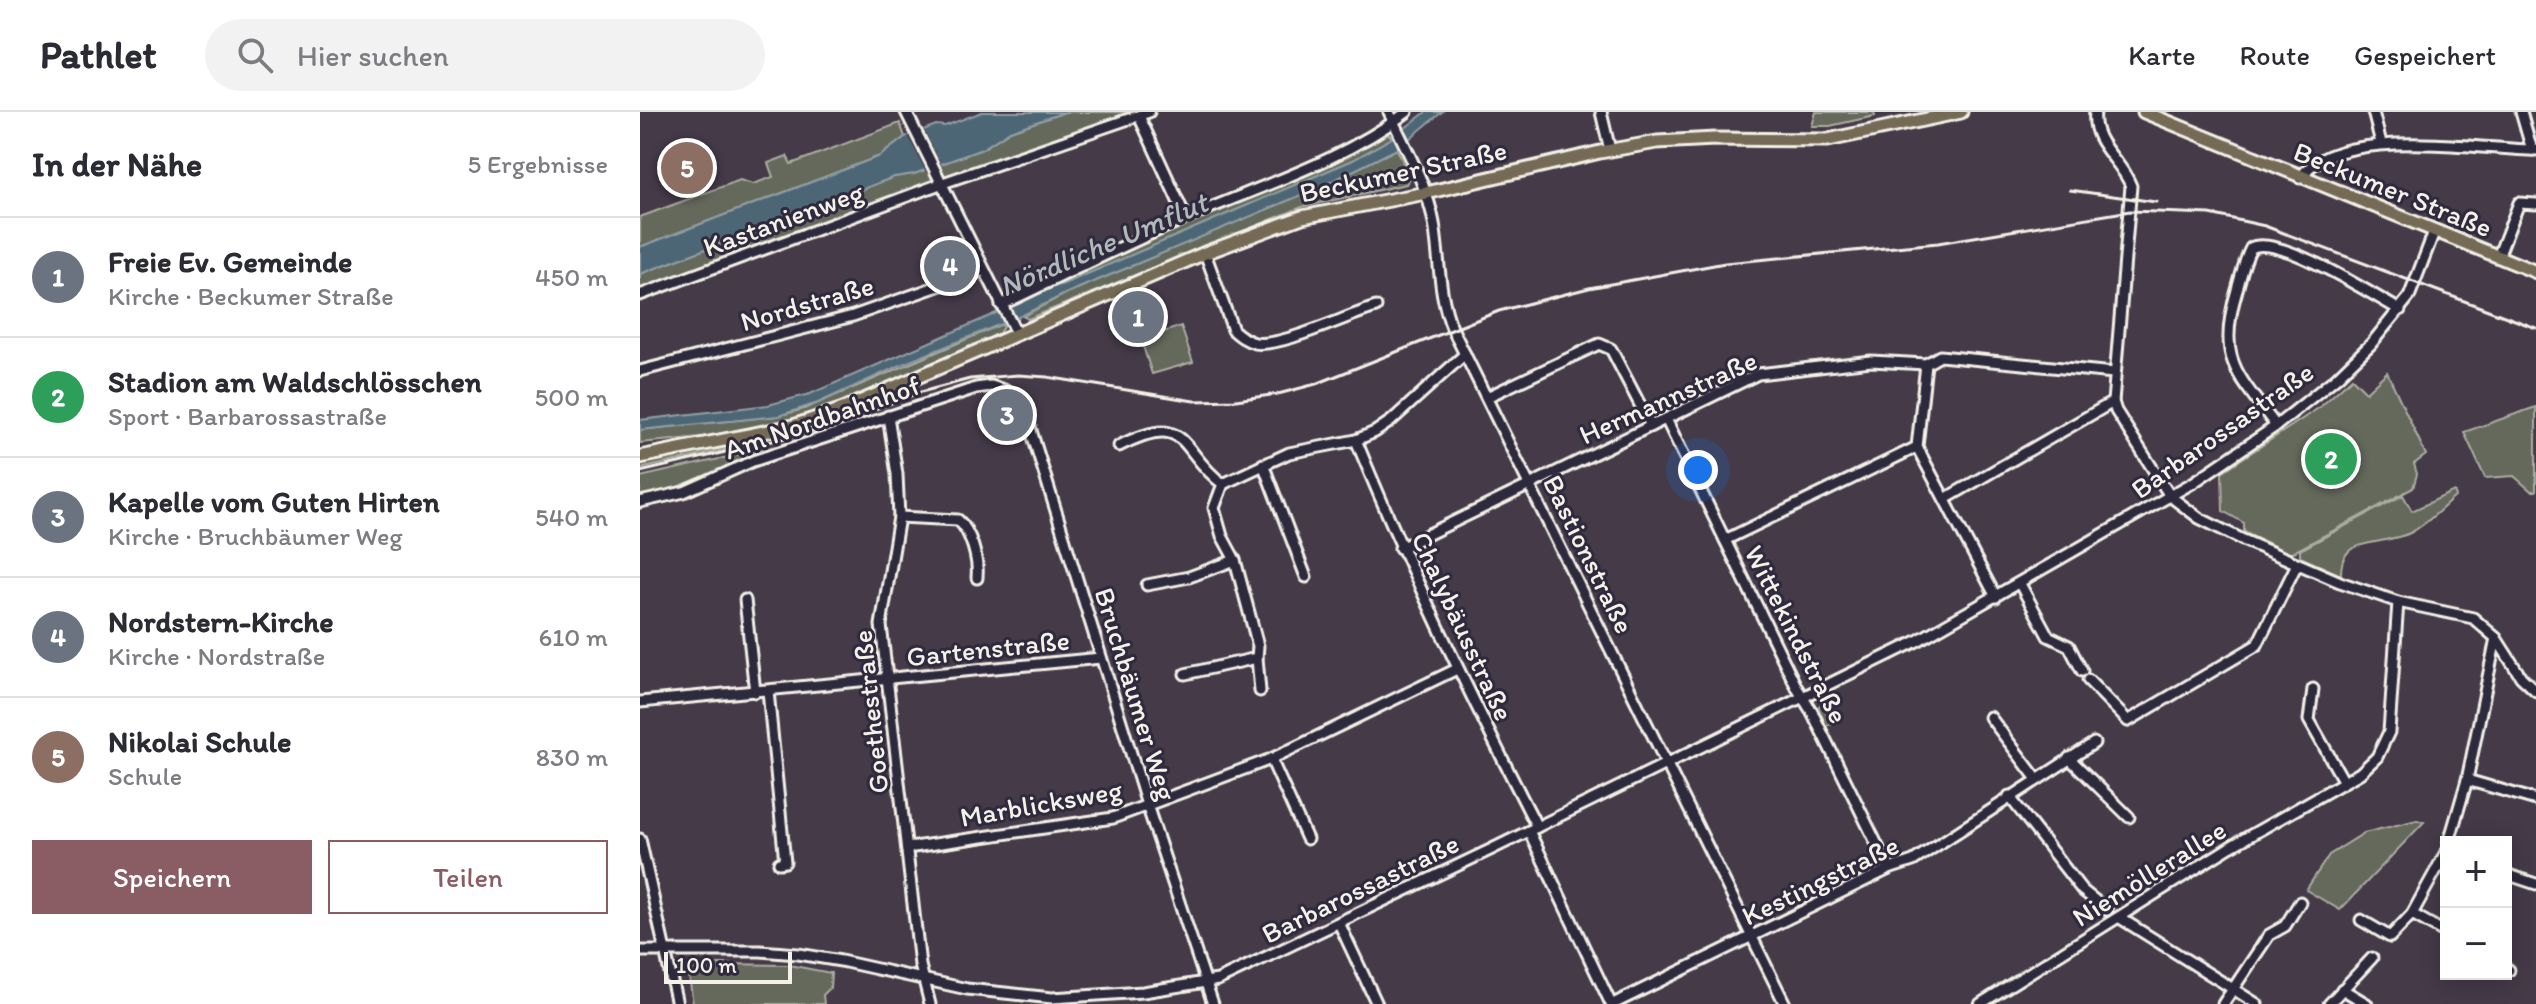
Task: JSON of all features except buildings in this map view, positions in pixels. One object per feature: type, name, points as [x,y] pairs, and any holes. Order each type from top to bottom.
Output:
[{"type":"main road","name":"Beckumer Straße","points":[[723,442],[793,426],[843,409],[920,378],[1013,327],[1302,217],[1426,193],[1610,150],[1687,139],[1828,140],[1961,112]]},
{"type":"main road","name":"Beckumer Straße","points":[[2144,112],[2536,272]]},
{"type":"main road","points":[[640,450],[723,442]]},
{"type":"main road","points":[[640,457],[723,442]]},
{"type":"street","points":[[906,112],[1013,327]]},
{"type":"street","name":"Bastionstraße","points":[[1389,112],[1426,193],[1434,222],[1445,309],[1785,1004]]},
{"type":"street","points":[[1002,306],[1186,218],[1316,164],[1395,126],[1407,112]]},
{"type":"street","points":[[1601,112],[1610,150]]},
{"type":"street","points":[[2095,112],[2096,133],[2127,174],[2131,186],[2113,402],[2170,496],[2199,518],[2297,564],[2398,602],[2473,618],[2496,638],[2521,677],[2536,691]]},
{"type":"street","points":[[2373,112],[2381,143]]},
{"type":"street","points":[[2300,178],[2307,168],[2323,158],[2381,143],[2534,150],[2521,112]]},
{"type":"street","points":[[1144,114],[1186,218]]},
{"type":"street","name":"Kastanienweg","points":[[640,295],[940,184],[1144,114]]},
{"type":"street","points":[[2498,257],[2519,203],[2536,204]]},
{"type":"street","name":"Barbarossastraße","points":[[640,951],[798,954],[924,981],[1052,1001],[1205,984],[1238,972],[1927,636],[2170,496],[2276,426],[2337,377],[2371,344],[2400,310],[2416,282],[2434,232]]},
{"type":"street","points":[[2276,426],[2237,373],[2229,351],[2229,317],[2251,248],[2263,245],[2292,253],[2347,279],[2400,310]]},
{"type":"street","points":[[1205,253],[1233,330],[1243,339],[1255,343],[1268,343],[1301,334],[1376,307]]},
{"type":"street","name":"Nordstraße","points":[[640,371],[853,316],[984,270]]},
{"type":"street","points":[[1487,397],[1599,344],[1611,349],[1651,426]]},
{"type":"street","points":[[1260,691],[1258,646],[1235,560],[1222,536],[1214,508],[1223,484],[1289,453],[1356,440],[1375,432],[1465,354]]},
{"type":"street","name":"Hermannstraße","points":[[1400,548],[1758,374],[1871,361],[1926,364],[1940,356],[2114,373]]},
{"type":"street","points":[[1926,364],[1917,447],[1996,597]]},
{"type":"street","name":"Am Nordbahnhof","points":[[640,502],[684,492],[753,461],[976,388],[991,386],[1018,398]]},
{"type":"street","name":"Bruchbäumer Weg","points":[[1018,398],[1025,411],[1147,805],[1213,1004]]},
{"type":"street","points":[[1945,499],[2113,402]]},
{"type":"street","name":"Goethestraße","points":[[888,416],[897,474],[899,517],[881,625],[924,981],[930,1004]]},
{"type":"street","name":"Wittekindstraße","points":[[1666,419],[1889,869]]},
{"type":"street","points":[[1119,446],[1149,433],[1160,431],[1171,434],[1190,446],[1208,473],[1223,484]]},
{"type":"street","name":"Chalybäusstraße","points":[[1356,440],[1400,548],[1612,1004]]},
{"type":"street","points":[[1725,540],[1917,447]]},
{"type":"street","points":[[1263,464],[1306,577]]},
{"type":"street","points":[[899,517],[958,520],[964,525],[978,566],[977,578]]},
{"type":"street","points":[[1147,585],[1189,577],[1235,560]]},
{"type":"street","points":[[2020,584],[2048,636],[2069,646],[2085,676],[2128,721],[2257,645],[2297,564]]},
{"type":"street","points":[[745,600],[755,692]]},
{"type":"street","name":"Niemöllerallee","points":[[1983,1003],[2230,847],[2360,773],[2377,757],[2389,732],[2398,602]]},
{"type":"street","points":[[2451,836],[2467,780],[2496,638]]},
{"type":"street","name":"Gartenstraße","points":[[640,702],[1101,658]]},
{"type":"street","points":[[1185,674],[1257,658]]},
{"type":"street","name":"Marblicksweg","points":[[907,848],[1113,818],[1271,759],[1457,669]]},
{"type":"street","points":[[2313,689],[2309,720],[2344,782]]},
{"type":"street","points":[[768,691],[785,862],[779,863]]},
{"type":"street","points":[[1990,717],[2036,778]]},
{"type":"street","name":"Kestingstraße","points":[[1612,1004],[1889,869],[1913,861],[2094,743]]},
{"type":"street","points":[[2069,758],[2129,817]]},
{"type":"street","points":[[1271,759],[1307,839]]},
{"type":"street","points":[[2467,780],[2536,800]]},
{"type":"street","points":[[2009,796],[2082,890],[2107,910]]},
{"type":"street","points":[[640,839],[677,1004]]},
{"type":"street","points":[[2361,920],[2390,937],[2412,914],[2440,864]]},
{"type":"street","points":[[2512,876],[2536,884]]},
{"type":"street","points":[[2223,1004],[2269,935],[2285,926],[2300,902]]},
{"type":"street","points":[[2412,914],[2440,930]]},
{"type":"street","points":[[2120,918],[2257,1004]]},
{"type":"street","points":[[1339,923],[1377,1004]]},
{"type":"street","points":[[2329,1004],[2372,958]]},
{"type":"street","points":[[2342,989],[2367,1004]]},
{"type":"green space","points":[[1065,112],[1129,112],[640,291],[640,274],[894,177],[914,174],[982,149],[1010,131]]},
{"type":"green space","points":[[1816,112],[1874,112],[1875,116],[1830,126],[1812,126]]},
{"type":"green space","points":[[900,123],[905,137],[880,156],[640,247],[640,217],[740,180],[753,184],[773,177],[768,163],[787,156],[791,164]]},
{"type":"green space","points":[[1384,134],[1392,138],[1353,160],[1064,284],[1037,292],[1188,222],[1318,168]]},
{"type":"green space","points":[[1397,149],[1410,178],[1406,184],[1302,207],[1028,319],[1023,316],[1067,293],[1318,188]]},
{"type":"green space","points":[[1002,324],[999,333],[980,343],[832,408],[747,430],[640,443],[640,430],[778,416],[804,409]]},
{"type":"green space","points":[[1181,326],[1193,362],[1152,374],[1141,340]]},
{"type":"green space","points":[[2387,372],[2426,455],[2414,464],[2417,474],[2413,488],[2290,554],[2244,531],[2244,523],[2223,511],[2222,472],[2320,407],[2352,378],[2366,392]]},
{"type":"green space","points":[[2536,407],[2536,491],[2531,491],[2514,476],[2485,478],[2464,432]]},
{"type":"green space","points":[[759,442],[640,469],[640,461]]},
{"type":"green space","points":[[789,443],[659,494],[640,497],[640,477]]},
{"type":"green space","points":[[2454,491],[2456,496],[2410,533],[2349,551],[2342,562],[2341,575],[2300,557],[2300,550],[2403,495],[2412,511]]},
{"type":"green space","points":[[1829,698],[1840,720],[1826,726],[1818,707]]},
{"type":"green space","points":[[2417,820],[2424,822],[2340,910],[2306,890],[2329,855],[2364,833]]},
{"type":"green space","points":[[718,964],[789,965],[831,973],[830,988],[823,995],[824,1004],[693,1004],[689,976],[695,969]]},
{"type":"water","points":[[982,112],[1065,112],[1010,131],[982,149],[914,174],[894,177],[640,274],[640,247],[880,156],[905,137]]},
{"type":"water","points":[[1426,112],[1442,112],[1397,149],[1318,188],[1067,293],[818,403],[778,416],[640,430],[640,420],[768,405],[810,394],[990,316],[1037,292],[1064,284],[1353,160],[1392,138]]},
{"type":"pier","points":[[923,128],[942,166],[926,172],[907,134]]},
{"type":"railway","points":[[2070,190],[2156,202]]},
{"type":"railway","points":[[640,472],[815,431],[921,392],[970,379],[1018,375],[1047,377],[1194,401],[1236,400],[1278,394],[1316,384],[1499,311],[1589,288],[1725,263],[1938,243],[2130,211],[2210,214],[2265,226],[2536,328]]},
{"type":"place","name":"Nikolai Schule","points":[[687,168]]},
{"type":"place","name":"Nordstern-Kirche","points":[[950,266]]},
{"type":"place","name":"Freie Ev. Gemeinde","points":[[1138,317]]},
{"type":"place","name":"Kapelle vom Guten Hirten","points":[[1007,415]]},
{"type":"place","name":"Stadion am Waldschlösschen","points":[[2331,459]]},
{"type":"water label","name":"Nördliche Umflut","points":[[1103,244]]}]
